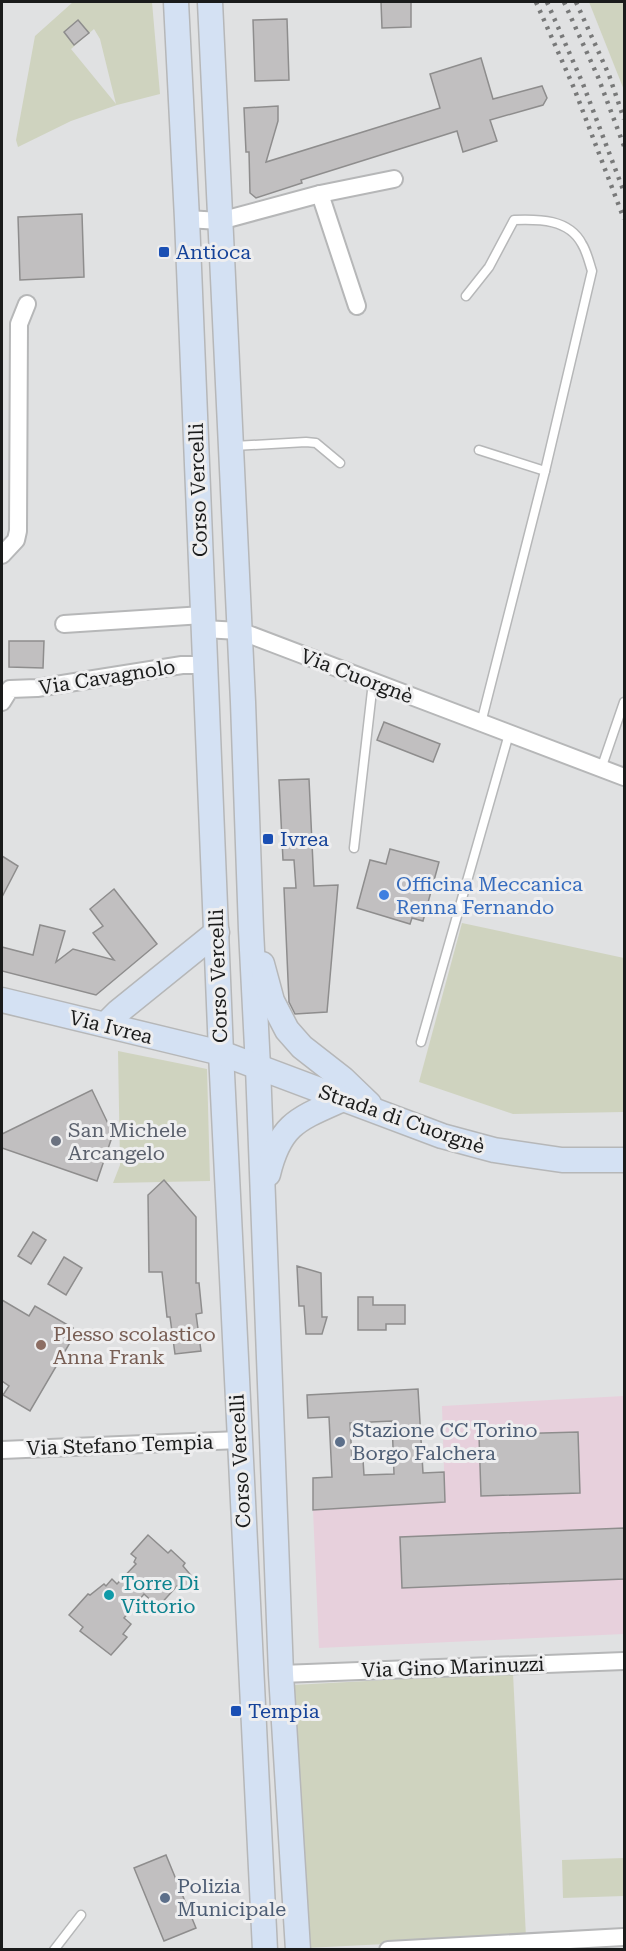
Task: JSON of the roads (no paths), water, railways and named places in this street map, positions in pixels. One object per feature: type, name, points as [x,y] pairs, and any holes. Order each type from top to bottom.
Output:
[{"type":"main road","name":"Corso Vercelli","points":[[176,2],[188,219],[221,1053],[265,1950]]},
{"type":"main road","name":"Corso Vercelli","points":[[210,2],[240,631],[281,1674],[298,1950]]},
{"type":"main road","points":[[251,930],[272,1001],[287,1030],[302,1047],[343,1079],[377,1112]]},
{"type":"main road","points":[[106,1024],[217,932]]},
{"type":"main road","name":"Via Ivrea","points":[[2,1000],[221,1053]]},
{"type":"main road","name":"Strada di Cuorgnè","points":[[221,1053],[442,1136],[494,1150],[562,1160],[624,1160]]},
{"type":"main road","points":[[263,1194],[273,1154],[286,1131],[302,1119],[343,1100]]},
{"type":"street","points":[[188,219],[220,221],[320,194],[394,179]]},
{"type":"street","points":[[320,194],[357,306]]},
{"type":"street","points":[[2,555],[15,540],[18,531],[19,324],[27,303]]},
{"type":"street","name":"Via Cuorgnè","points":[[64,624],[203,622],[240,631],[624,777]]},
{"type":"street","name":"Via Cavagnolo","points":[[4,690],[37,688],[182,665],[205,665]]},
{"type":"street","name":"Via Stefano Tempia","points":[[2,1450],[239,1440]]},
{"type":"street","name":"Via Gino Marinuzzi","points":[[281,1674],[624,1661]]},
{"type":"street","points":[[388,1950],[534,1946],[624,1937]]},
{"type":"lane","points":[[466,296],[489,267],[514,220],[540,219],[568,227],[582,243],[592,271],[545,471],[481,724]]},
{"type":"lane","points":[[231,446],[316,443],[340,463]]},
{"type":"lane","points":[[479,450],[545,471]]},
{"type":"lane","points":[[354,848],[373,682]]},
{"type":"lane","points":[[601,769],[624,702]]},
{"type":"lane","points":[[421,1042],[508,734]]},
{"type":"lane","points":[[54,1950],[81,1915]]},
{"type":"railway","points":[[536,2],[574,88],[624,219]]},
{"type":"railway","points":[[547,2],[583,84],[624,192]]},
{"type":"railway","points":[[564,2],[598,77],[624,146]]},
{"type":"railway","points":[[576,2],[609,75],[624,119]]},
{"type":"place","name":"Antioca","points":[[164,252]]},
{"type":"place","name":"Ivrea","points":[[268,839]]},
{"type":"place","name":"Officina Meccanica Renna Fernando","points":[[384,895]]},
{"type":"place","name":"San Michele Arcangelo","points":[[56,1141]]},
{"type":"place","name":"Plesso scolastico Anna Frank","points":[[41,1345]]},
{"type":"place","name":"Stazione CC Torino Borgo Falchera","points":[[340,1442]]},
{"type":"place","name":"Torre Di Vittorio","points":[[109,1595]]},
{"type":"place","name":"Tempia","points":[[236,1711]]},
{"type":"place","name":"Polizia Municipale","points":[[165,1898]]}]
